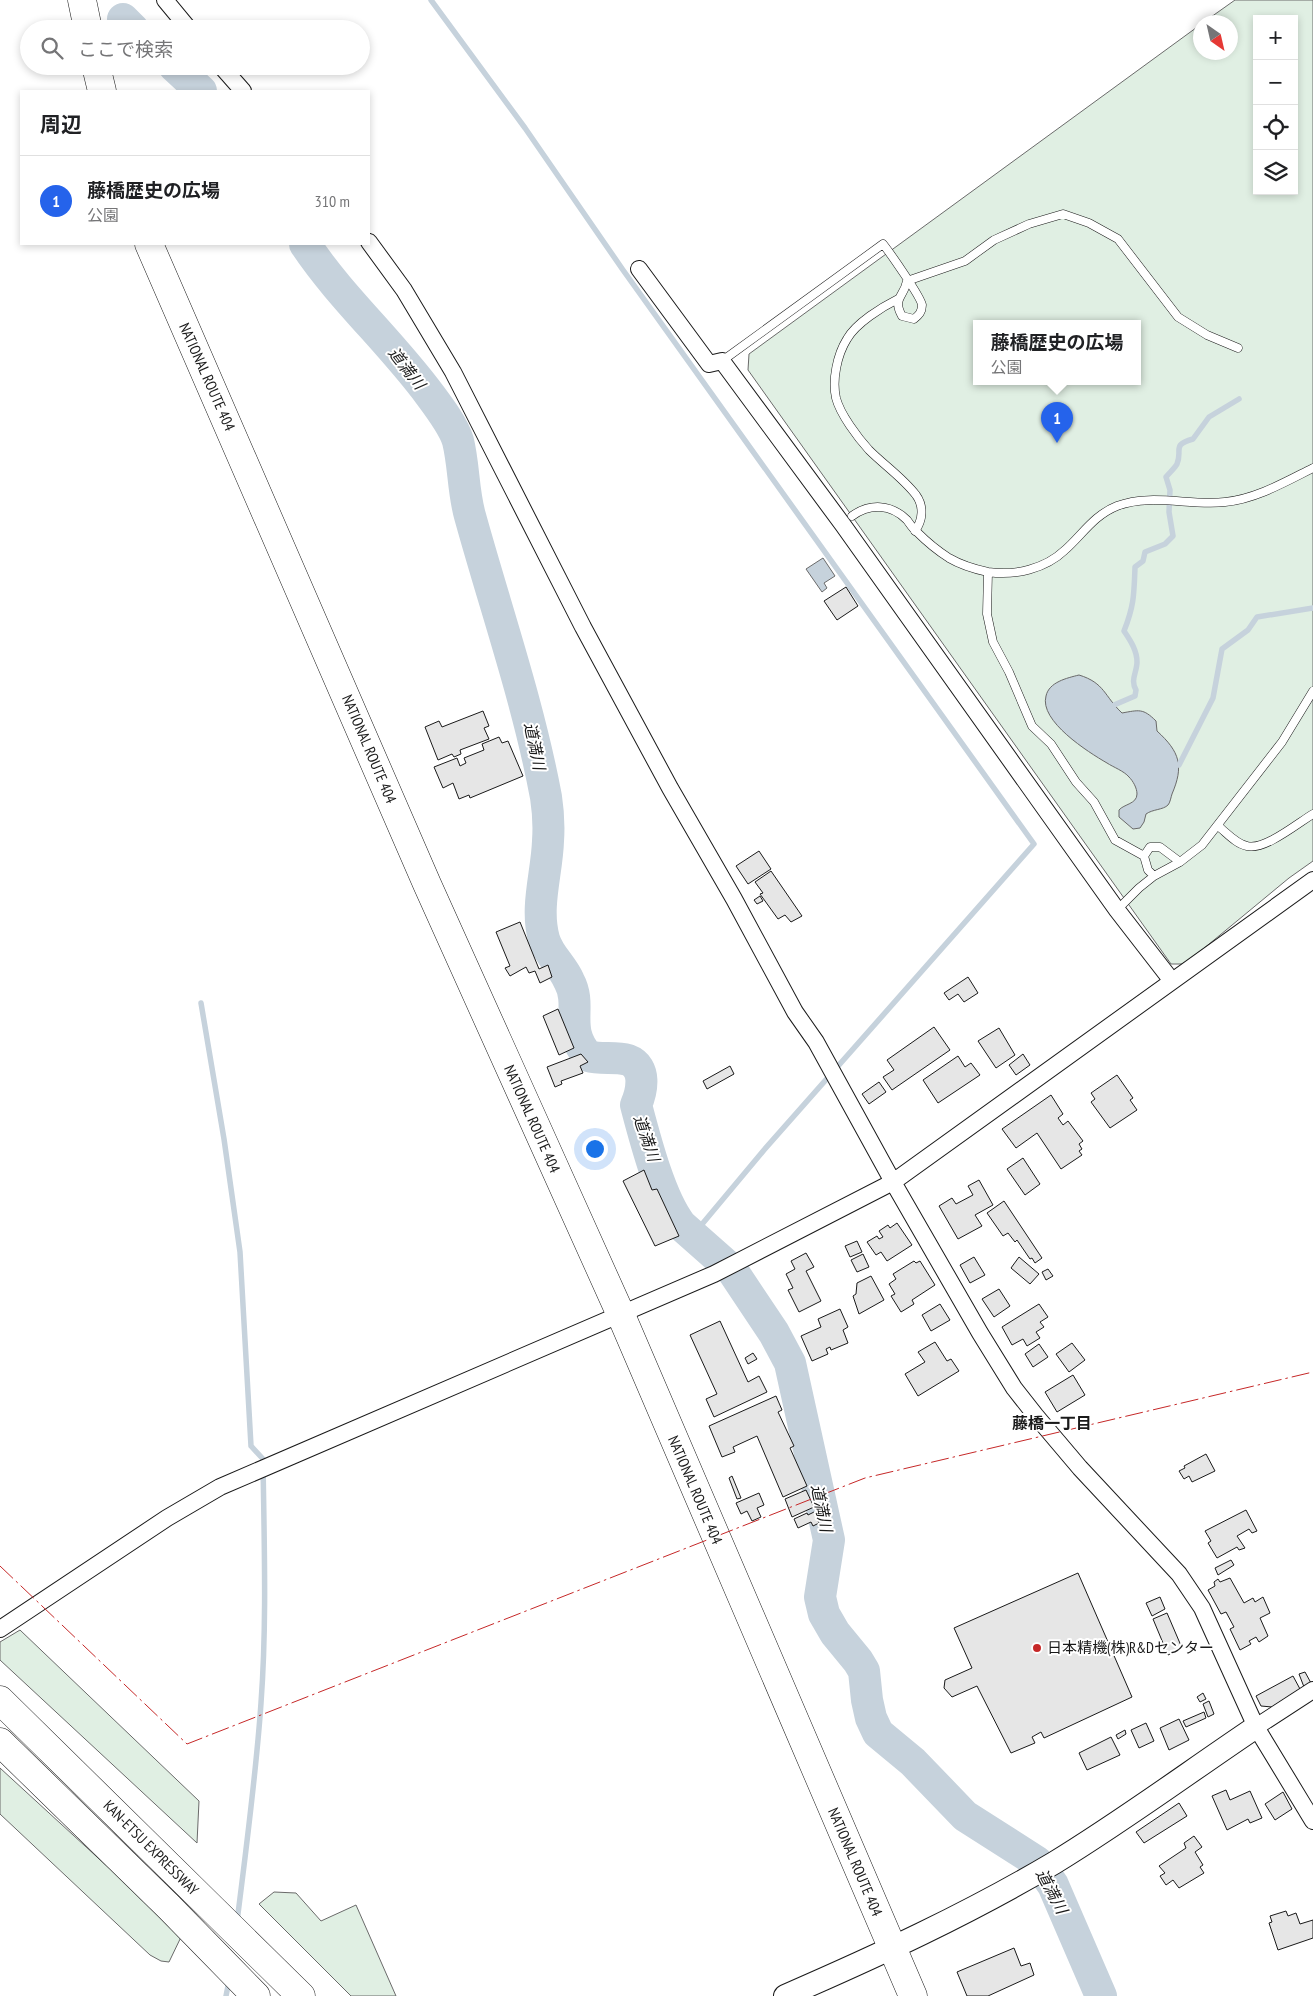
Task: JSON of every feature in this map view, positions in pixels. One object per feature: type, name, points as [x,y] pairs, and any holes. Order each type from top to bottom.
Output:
[{"type":"highway","points":[[82,0],[86,20]]},
{"type":"highway","points":[[98,75],[102,90]]},
{"type":"highway","name":"NATIONAL ROUTE 404","points":[[149,245],[427,884],[621,1315],[913,1996]]},
{"type":"highway","name":"KAN-ETSU EXPRESSWAY","points":[[0,1700],[300,1996]]},
{"type":"highway","name":"KAN-ETSU EXPRESSWAY","points":[[0,1742],[169,1907],[251,1991]]},
{"type":"street","points":[[165,0],[182,20]]},
{"type":"street","points":[[229,75],[242,90]]},
{"type":"street","points":[[370,243],[404,290],[453,372],[628,712],[734,899],[795,1012],[816,1042],[893,1182],[1014,1388],[1080,1468],[1179,1574],[1202,1608],[1256,1727],[1313,1821]]},
{"type":"street","points":[[640,269],[709,364],[722,361],[843,526],[1117,910],[1172,981]]},
{"type":"street","points":[[0,1629],[167,1518],[220,1487],[714,1274],[893,1182],[1313,880]]},
{"type":"street","points":[[785,1996],[891,1948],[979,1905],[1055,1862],[1313,1690]]},
{"type":"lane","points":[[907,281],[965,261],[994,240],[1029,224],[1064,214],[1090,223],[1118,239],[1178,317],[1207,335],[1238,348]]},
{"type":"lane","points":[[722,361],[883,244],[921,300],[922,307],[920,313],[914,319],[902,316],[898,309],[898,299]]},
{"type":"lane","points":[[907,281],[906,288],[898,299],[879,308],[847,338],[838,360],[834,381],[836,399],[847,420],[869,449],[917,496],[922,512],[920,524],[915,531]]},
{"type":"lane","points":[[852,516],[863,508],[877,507],[889,509],[906,519],[915,531],[949,557],[973,569],[1005,574],[1035,568],[1052,559],[1065,550],[1086,526],[1115,507],[1130,502],[1223,502],[1242,500],[1313,468]]},
{"type":"lane","points":[[988,572],[987,614],[993,642],[1009,672],[1032,726],[1051,744],[1076,782],[1094,802],[1115,840],[1144,856],[1148,870],[1154,876]]},
{"type":"lane","points":[[1117,910],[1154,876],[1180,862],[1202,845],[1282,742],[1313,691]]},
{"type":"lane","points":[[1218,826],[1236,841],[1246,846],[1254,847],[1269,841],[1313,814]]},
{"type":"lane","points":[[1144,856],[1150,847],[1160,846],[1180,862]]},
{"type":"green space","points":[[1235,0],[1313,0],[1313,861],[1289,878],[1191,959],[1182,964],[1171,964],[748,370],[749,354],[1193,30],[1193,60],[1238,60],[1238,15],[1214,15]]},
{"type":"green space","points":[[20,1630],[199,1801],[197,1843],[0,1660],[0,1642]]},
{"type":"green space","points":[[0,1768],[182,1935],[169,1962],[161,1961],[150,1955],[0,1814]]},
{"type":"green space","points":[[274,1892],[296,1893],[321,1921],[356,1905],[396,1996],[351,1996],[259,1904]]},
{"type":"shaded area","points":[[823,558],[835,576],[824,583],[827,588],[822,592],[806,569]]},
{"type":"shaded area","points":[[1079,675],[1088,678],[1099,686],[1122,713],[1140,711],[1152,717],[1156,721],[1157,731],[1171,746],[1178,760],[1179,767],[1176,784],[1168,805],[1146,814],[1140,828],[1133,829],[1119,817],[1119,810],[1135,800],[1137,794],[1132,780],[1067,735],[1057,725],[1046,706],[1046,696],[1051,687],[1059,681]]},
{"type":"building","points":[[846,587],[858,606],[837,620],[824,601]]},
{"type":"building","points":[[483,711],[489,726],[484,728],[489,739],[460,750],[461,754],[454,757],[452,754],[438,760],[425,727],[439,721],[442,727]]},
{"type":"building","points":[[499,737],[502,743],[508,741],[523,776],[470,798],[469,795],[459,799],[453,783],[443,788],[434,767],[457,758],[460,766],[466,763],[464,758],[484,750],[482,744]]},
{"type":"building","points":[[759,851],[771,869],[748,884],[736,866]]},
{"type":"building","points":[[771,871],[802,916],[791,922],[785,915],[778,919],[760,894],[763,893],[755,882]]},
{"type":"building","points":[[760,896],[763,901],[757,904],[754,900]]},
{"type":"building","points":[[520,922],[539,969],[548,965],[552,977],[540,983],[535,971],[529,973],[526,967],[510,976],[505,968],[510,966],[496,932]]},
{"type":"building","points":[[968,977],[978,993],[964,1002],[958,994],[949,1000],[944,993]]},
{"type":"building","points":[[558,1009],[574,1048],[559,1055],[543,1016]]},
{"type":"building","points":[[934,1027],[950,1050],[892,1090],[883,1077],[894,1070],[887,1060]]},
{"type":"building","points":[[999,1028],[1015,1055],[996,1068],[978,1041]]},
{"type":"building","points":[[581,1054],[588,1062],[580,1066],[583,1073],[561,1081],[562,1084],[555,1087],[547,1067]]},
{"type":"building","points":[[1023,1054],[1030,1065],[1016,1075],[1009,1065]]},
{"type":"building","points":[[958,1056],[965,1067],[971,1063],[980,1075],[938,1103],[923,1080]]},
{"type":"building","points":[[730,1066],[734,1074],[707,1089],[703,1081]]},
{"type":"building","points":[[1117,1075],[1133,1098],[1130,1100],[1137,1110],[1110,1128],[1091,1102],[1095,1099],[1091,1093]]},
{"type":"building","points":[[879,1082],[886,1092],[869,1104],[862,1094]]},
{"type":"building","points":[[1051,1095],[1063,1114],[1058,1118],[1063,1125],[1068,1121],[1083,1141],[1079,1144],[1082,1149],[1079,1151],[1082,1155],[1061,1169],[1037,1133],[1016,1148],[1002,1129]]},
{"type":"building","points":[[1023,1158],[1040,1184],[1025,1195],[1007,1169]]},
{"type":"building","points":[[644,1170],[652,1190],[657,1189],[679,1236],[655,1246],[623,1181]]},
{"type":"building","points":[[979,1180],[993,1205],[975,1215],[982,1226],[958,1239],[939,1206],[952,1198],[956,1204],[973,1195],[968,1186]]},
{"type":"building","points":[[1004,1201],[1042,1258],[1035,1263],[1017,1240],[1015,1242],[1008,1233],[1003,1236],[987,1213]]},
{"type":"building","points":[[897,1223],[912,1245],[887,1261],[881,1252],[876,1255],[867,1242],[877,1236],[879,1239],[883,1237],[879,1231],[888,1225],[890,1228]]},
{"type":"building","points":[[857,1241],[862,1252],[850,1257],[845,1246]]},
{"type":"building","points":[[806,1253],[814,1267],[806,1271],[821,1301],[799,1312],[788,1290],[793,1288],[786,1274],[795,1269],[791,1261]]},
{"type":"building","points":[[863,1254],[869,1267],[857,1272],[851,1260]]},
{"type":"building","points":[[974,1257],[985,1275],[970,1283],[960,1265]]},
{"type":"building","points":[[1019,1257],[1039,1274],[1030,1284],[1011,1268]]},
{"type":"building","points":[[914,1261],[916,1263],[920,1261],[935,1285],[912,1300],[914,1304],[901,1312],[891,1296],[895,1294],[889,1284],[896,1279],[893,1274]]},
{"type":"building","points":[[1048,1269],[1053,1276],[1046,1280],[1042,1272]]},
{"type":"building","points":[[871,1276],[884,1300],[859,1314],[853,1296],[856,1294],[857,1283]]},
{"type":"building","points":[[999,1289],[1010,1306],[994,1317],[982,1299]]},
{"type":"building","points":[[940,1304],[950,1320],[931,1331],[922,1315]]},
{"type":"building","points":[[1039,1304],[1048,1317],[1040,1322],[1044,1327],[1036,1332],[1040,1338],[1027,1346],[1023,1339],[1012,1345],[1002,1327]]},
{"type":"building","points":[[840,1309],[848,1327],[843,1330],[848,1343],[831,1350],[830,1347],[826,1349],[828,1354],[812,1361],[801,1336],[821,1327],[818,1319]]},
{"type":"building","points":[[720,1321],[748,1382],[759,1376],[767,1392],[714,1417],[706,1399],[717,1394],[690,1335]]},
{"type":"building","points":[[935,1342],[947,1361],[951,1359],[959,1371],[918,1396],[905,1374],[925,1362],[918,1352]]},
{"type":"building","points":[[1072,1343],[1085,1360],[1069,1372],[1056,1354]]},
{"type":"building","points":[[1039,1344],[1048,1357],[1033,1367],[1025,1354]]},
{"type":"building","points":[[753,1353],[757,1359],[748,1364],[745,1358]]},
{"type":"building","points":[[1073,1375],[1085,1395],[1057,1412],[1045,1392]]},
{"type":"building","points":[[776,1396],[782,1410],[778,1412],[794,1446],[790,1448],[807,1486],[783,1497],[757,1436],[733,1447],[735,1452],[722,1457],[709,1426]]},
{"type":"building","points":[[1206,1454],[1215,1471],[1192,1482],[1189,1476],[1184,1479],[1179,1471],[1185,1468],[1184,1466]]},
{"type":"building","points":[[732,1476],[741,1498],[737,1499],[729,1478]]},
{"type":"building","points":[[806,1490],[814,1507],[792,1517],[785,1499]]},
{"type":"building","points":[[759,1493],[764,1505],[757,1508],[761,1517],[752,1521],[747,1511],[741,1514],[736,1503]]},
{"type":"building","points":[[1246,1510],[1257,1531],[1252,1533],[1249,1529],[1237,1536],[1245,1548],[1239,1550],[1237,1547],[1217,1558],[1208,1543],[1211,1541],[1205,1531]]},
{"type":"building","points":[[814,1512],[819,1523],[813,1526],[811,1522],[798,1528],[794,1519]]},
{"type":"building","points":[[1231,1560],[1234,1565],[1218,1575],[1215,1568]]},
{"type":"building","name":"日本精機(株)R&Dセンター","points":[[1078,1573],[1132,1697],[1044,1738],[1041,1732],[1032,1737],[1035,1743],[1011,1753],[977,1686],[952,1697],[944,1688],[945,1680],[972,1668],[954,1628]]},
{"type":"building","points":[[1230,1578],[1244,1603],[1253,1598],[1255,1602],[1263,1597],[1270,1613],[1260,1618],[1268,1636],[1259,1642],[1256,1637],[1249,1641],[1251,1644],[1240,1650],[1230,1629],[1234,1627],[1226,1612],[1221,1614],[1208,1590],[1215,1586],[1214,1582],[1218,1579],[1220,1582]]},
{"type":"building","points":[[1160,1597],[1165,1609],[1152,1616],[1146,1603]]},
{"type":"building","points":[[1167,1613],[1182,1648],[1168,1655],[1153,1619]]},
{"type":"building","points":[[1305,1672],[1311,1683],[1304,1687],[1299,1674]]},
{"type":"building","points":[[1293,1676],[1300,1689],[1272,1707],[1261,1706],[1256,1696]]},
{"type":"building","points":[[1203,1693],[1206,1699],[1200,1702],[1197,1697]]},
{"type":"building","points":[[1209,1701],[1214,1714],[1208,1717],[1203,1704]]},
{"type":"building","points":[[1204,1712],[1206,1718],[1186,1727],[1183,1721]]},
{"type":"building","points":[[1179,1719],[1189,1740],[1169,1750],[1160,1728]]},
{"type":"building","points":[[1146,1723],[1154,1741],[1139,1748],[1131,1730]]},
{"type":"building","points":[[1125,1730],[1126,1734],[1118,1739],[1116,1735]]},
{"type":"building","points":[[1111,1737],[1120,1755],[1087,1770],[1079,1753]]},
{"type":"building","points":[[1226,1790],[1230,1800],[1250,1791],[1262,1818],[1250,1823],[1248,1819],[1227,1830],[1212,1796]]},
{"type":"building","points":[[1283,1792],[1292,1809],[1275,1820],[1265,1804]]},
{"type":"building","points":[[1179,1803],[1187,1816],[1144,1843],[1136,1832]]},
{"type":"building","points":[[1194,1836],[1202,1847],[1195,1852],[1203,1865],[1200,1867],[1204,1873],[1179,1888],[1173,1880],[1166,1885],[1160,1876],[1165,1873],[1159,1866],[1186,1848],[1184,1843]]},
{"type":"building","points":[[1286,1911],[1288,1916],[1296,1913],[1300,1924],[1313,1920],[1313,1938],[1278,1950],[1269,1923],[1272,1922],[1270,1916]]},
{"type":"building","points":[[1014,1948],[1021,1966],[1030,1963],[1034,1975],[988,1996],[967,1996],[957,1972]]},
{"type":"waterway","points":[[431,0],[525,128],[623,270],[1034,844],[764,1150],[693,1235]]},
{"type":"waterway","name":"道満川","points":[[184,75],[200,90]]},
{"type":"waterway","name":"道満川","points":[[306,245],[334,283],[415,376],[442,411],[456,435],[468,507],[521,691],[546,797],[548,836],[541,902],[544,939],[566,975],[573,991],[576,1036],[588,1056],[628,1060],[638,1068],[641,1086],[636,1105],[654,1168],[673,1213],[681,1225],[732,1270],[774,1333],[790,1363],[829,1540],[820,1597],[824,1614],[835,1633],[864,1671],[871,1718],[878,1733],[913,1762],[965,1816],[1037,1862],[1053,1885],[1101,1996]]},
{"type":"waterway","points":[[1114,705],[1135,696],[1136,690],[1134,686],[1137,666],[1136,653],[1124,631],[1133,600],[1135,567],[1143,561],[1145,552],[1165,544],[1173,536],[1169,512],[1170,490],[1166,477],[1177,464],[1179,448],[1182,443],[1193,439],[1209,417],[1239,399]]},
{"type":"waterway","points":[[1179,765],[1213,698],[1222,649],[1248,630],[1257,617],[1313,608]]},
{"type":"waterway","points":[[201,1003],[224,1139],[240,1252],[251,1446],[263,1459],[265,1581],[263,1673],[254,1785],[237,1922]]},
{"type":"waterway","points":[[226,1996],[229,1981]]},
{"type":"power","points":[[0,1566],[187,1744],[865,1478],[1313,1372]]},
{"type":"place","name":"藤橋歴史の広場","points":[[1057,443]]},
{"type":"place","name":"日本精機(株)R&Dセンター","points":[[1037,1648]]},
{"type":"district","name":"藤橋一丁目","points":[[1052,1423]]}]
